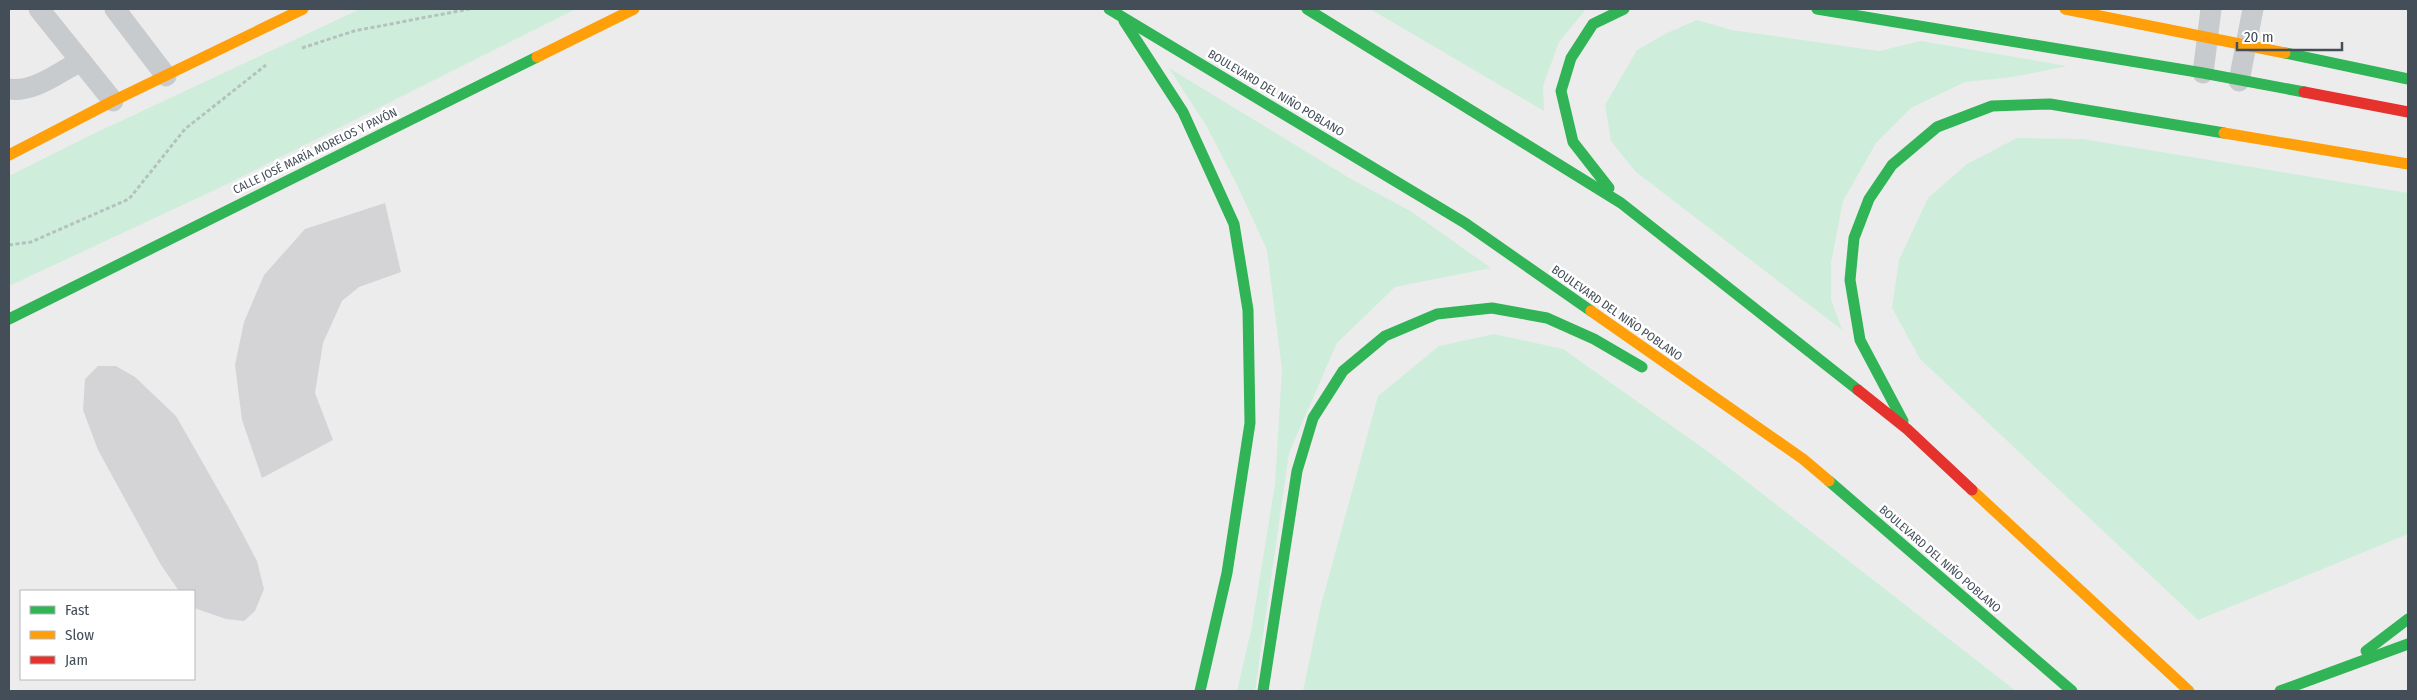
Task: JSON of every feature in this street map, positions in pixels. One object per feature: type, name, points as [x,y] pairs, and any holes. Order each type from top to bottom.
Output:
[{"type":"main road","points":[[9,155],[113,101],[303,9]]},
{"type":"main road","name":"CALLE JOSÉ MARÍA MORELOS Y PAVÓN","points":[[9,319],[634,9]]},
{"type":"main road","name":"BOULEVARD DEL NIÑO POBLANO","points":[[1109,9],[1465,223],[1803,460],[2072,691]]},
{"type":"main road","points":[[1307,9],[1621,203],[1907,429],[2122,631],[2189,691]]},
{"type":"main road","points":[[1621,203],[1573,142],[1562,91],[1571,58],[1593,24],[1624,9]]},
{"type":"main road","points":[[1817,9],[2203,73],[2408,112]]},
{"type":"main road","points":[[2064,9],[2208,36],[2408,79]]},
{"type":"main road","points":[[1120,15],[1183,112],[1234,224],[1248,310],[1250,423],[1227,573],[1200,691]]},
{"type":"main road","points":[[1907,429],[1860,340],[1850,280],[1854,238],[1870,199],[1892,165],[1937,127],[1992,106],[2050,104],[2408,164]]},
{"type":"main road","points":[[1263,691],[1297,471],[1313,418],[1343,371],[1386,336],[1436,314],[1492,308],[1547,318],[1594,339],[1652,373]]},
{"type":"main road","points":[[1686,392],[1803,460]]},
{"type":"main road","points":[[2341,669],[2408,618]]},
{"type":"main road","points":[[2280,691],[2408,644]]},
{"type":"lane","points":[[39,9],[113,101]]},
{"type":"lane","points":[[115,9],[166,76]]},
{"type":"lane","points":[[2203,73],[2211,9]]},
{"type":"lane","points":[[2239,81],[2252,9]]},
{"type":"lane","points":[[9,89],[20,91],[31,88],[81,61]]},
{"type":"path","points":[[294,50],[354,31],[469,9]]},
{"type":"path","points":[[9,245],[31,242],[129,199],[185,129],[270,62]]},
{"type":"green space","points":[[360,9],[576,9],[219,188],[9,286],[9,176],[91,135]]},
{"type":"green space","points":[[1370,9],[1586,9],[1559,42],[1543,86],[1544,111]]},
{"type":"green space","points":[[1697,20],[1732,30],[1879,51],[1921,41],[2067,66],[2013,77],[1965,82],[1911,108],[1876,143],[1843,201],[1831,263],[1831,299],[1842,330],[1636,172],[1611,141],[1605,105],[1637,50],[1667,33]]},
{"type":"green space","points":[[1169,68],[1351,179],[1412,212],[1491,268],[1395,287],[1337,343],[1289,453],[1255,691],[1237,691],[1252,626],[1275,484],[1282,370],[1267,250],[1238,187],[1207,127]]},
{"type":"green space","points":[[2017,138],[2083,139],[2408,193],[2408,534],[2198,620],[1920,359],[1892,308],[1899,260],[1928,198],[1967,164]]},
{"type":"green space","points":[[1494,334],[1563,349],[1710,453],[2016,691],[1303,691],[1321,605],[1378,396],[1439,346]]},
{"type":"building","points":[[385,203],[401,272],[359,287],[342,301],[323,343],[315,393],[333,440],[262,478],[242,420],[235,365],[244,322],[264,275],[305,229]]},
{"type":"building","points":[[98,366],[116,366],[135,377],[176,416],[257,561],[264,589],[255,611],[244,621],[226,619],[195,608],[195,590],[178,590],[161,565],[98,450],[83,410],[85,379]]},
{"type":"traffic: fast","points":[[1109,9],[1465,223],[1591,311]]},
{"type":"traffic: fast","points":[[1307,9],[1621,203],[1858,390]]},
{"type":"traffic: fast","points":[[1609,188],[1573,142],[1561,91],[1571,58],[1593,24],[1624,9]]},
{"type":"traffic: fast","points":[[1817,9],[2203,73],[2304,92]]},
{"type":"traffic: fast","points":[[1124,21],[1183,112],[1234,224],[1248,310],[1250,423],[1227,573],[1200,691]]},
{"type":"traffic: fast","points":[[2285,53],[2408,79]]},
{"type":"traffic: fast","points":[[9,319],[537,57]]},
{"type":"traffic: fast","points":[[1903,421],[1860,340],[1850,280],[1854,238],[1869,199],[1892,165],[1937,127],[1992,106],[2050,104],[2224,133]]},
{"type":"traffic: fast","points":[[1263,691],[1297,471],[1313,418],[1343,371],[1385,336],[1437,314],[1492,308],[1547,318],[1594,339],[1642,367]]},
{"type":"traffic: fast","points":[[1829,481],[2072,691]]},
{"type":"traffic: fast","points":[[2366,651],[2408,619]]},
{"type":"traffic: fast","points":[[2280,691],[2408,644]]},
{"type":"traffic: slow","points":[[9,155],[113,101],[303,9]]},
{"type":"traffic: slow","points":[[537,57],[634,9]]},
{"type":"traffic: slow","points":[[2065,9],[2285,53]]},
{"type":"traffic: slow","points":[[2224,133],[2408,164]]},
{"type":"traffic: slow","points":[[1591,311],[1803,459],[1829,481]]},
{"type":"traffic: slow","points":[[1972,490],[2189,691]]},
{"type":"traffic: jam","points":[[2304,92],[2408,112]]},
{"type":"traffic: jam","points":[[1858,390],[1907,429],[1972,490]]}]
